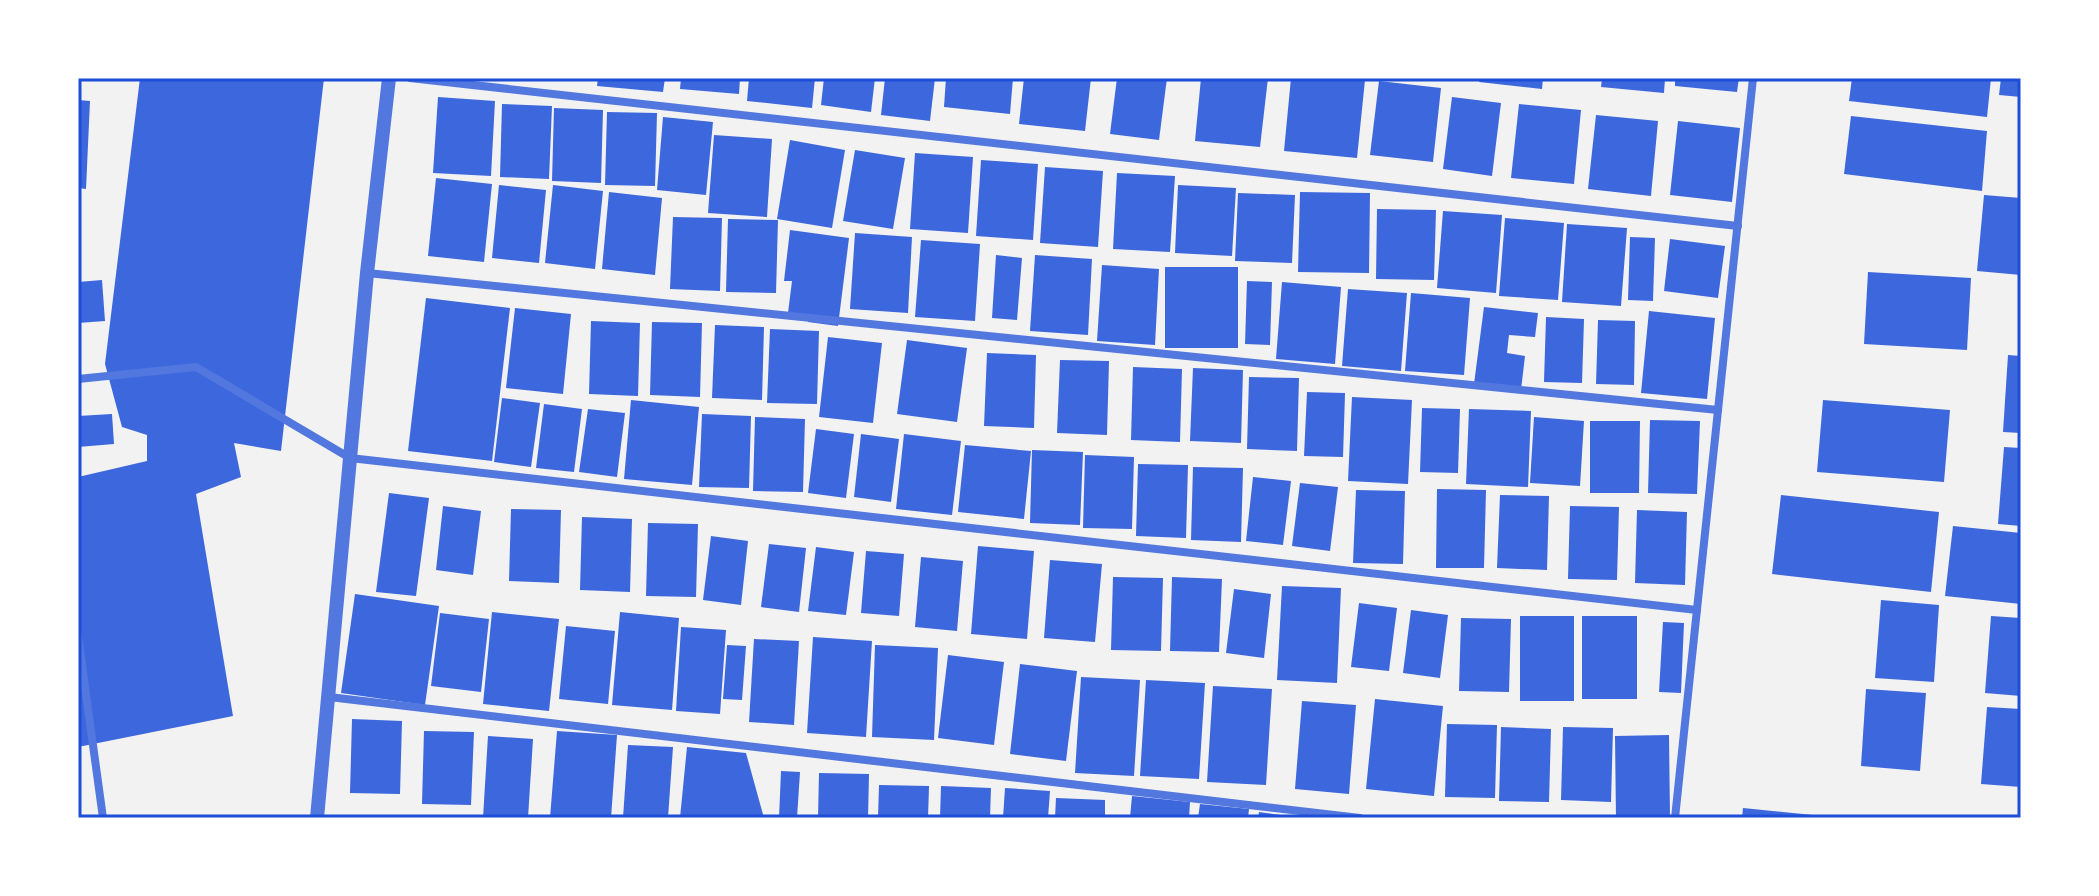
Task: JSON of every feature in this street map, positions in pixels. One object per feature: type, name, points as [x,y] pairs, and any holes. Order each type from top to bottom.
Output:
[{"type":"street","points":[[317,818],[367,273],[389,78]]},
{"type":"street","points":[[410,78],[1738,226]]},
{"type":"street","points":[[1675,818],[1753,78]]},
{"type":"street","points":[[367,273],[1718,410]]},
{"type":"street","points":[[78,379],[196,367],[350,458],[1697,610]]},
{"type":"street","points":[[78,636],[103,818]]},
{"type":"street","points":[[329,697],[1360,818]]},
{"type":"building","points":[[140,78],[324,78],[281,451],[234,443],[241,477],[196,494],[233,716],[78,747],[78,477],[147,461],[147,435],[122,427],[105,364]]},
{"type":"building","points":[[598,78],[665,78],[663,92],[597,86]]},
{"type":"building","points":[[681,78],[740,78],[739,94],[680,89]]},
{"type":"building","points":[[749,78],[815,78],[812,108],[747,101]]},
{"type":"building","points":[[824,78],[875,78],[871,112],[821,105]]},
{"type":"building","points":[[885,78],[935,78],[930,121],[881,115]]},
{"type":"building","points":[[946,78],[1013,78],[1010,114],[944,107]]},
{"type":"building","points":[[1024,78],[1091,78],[1085,131],[1019,124]]},
{"type":"building","points":[[1117,78],[1167,78],[1159,140],[1110,134]]},
{"type":"building","points":[[1201,78],[1268,78],[1260,147],[1195,141]]},
{"type":"building","points":[[1291,78],[1365,80],[1357,158],[1284,151]]},
{"type":"building","points":[[1480,78],[1543,78],[1542,89],[1479,82]]},
{"type":"building","points":[[1602,78],[1665,78],[1664,93],[1601,87]]},
{"type":"building","points":[[1675,78],[1739,78],[1737,92],[1675,86]]},
{"type":"building","points":[[1852,78],[1991,78],[1987,117],[1849,101]]},
{"type":"building","points":[[2001,78],[2021,78],[2021,97],[1999,95]]},
{"type":"building","points":[[1379,81],[1441,88],[1433,162],[1370,155]]},
{"type":"building","points":[[438,97],[495,101],[491,176],[433,173]]},
{"type":"building","points":[[1452,97],[1501,103],[1492,176],[1443,169]]},
{"type":"building","points":[[78,100],[90,101],[86,189],[78,188]]},
{"type":"building","points":[[502,104],[552,106],[549,179],[500,177]]},
{"type":"building","points":[[1519,104],[1581,110],[1574,184],[1511,178]]},
{"type":"building","points":[[554,108],[603,110],[601,183],[552,181]]},
{"type":"building","points":[[607,112],[657,113],[655,186],[605,185]]},
{"type":"building","points":[[1596,115],[1658,121],[1651,196],[1588,189]]},
{"type":"building","points":[[1851,116],[1987,131],[1982,191],[1844,174]]},
{"type":"building","points":[[663,117],[713,122],[706,195],[657,190]]},
{"type":"building","points":[[1678,121],[1740,128],[1732,202],[1670,195]]},
{"type":"building","points":[[714,135],[772,139],[767,217],[708,213]]},
{"type":"building","points":[[790,140],[845,150],[832,228],[777,219]]},
{"type":"building","points":[[855,150],[905,158],[893,229],[843,221]]},
{"type":"building","points":[[915,153],[973,157],[968,233],[910,229]]},
{"type":"building","points":[[981,160],[1038,164],[1033,240],[976,236]]},
{"type":"building","points":[[1045,167],[1103,171],[1098,247],[1040,243]]},
{"type":"building","points":[[1117,173],[1175,176],[1170,252],[1113,249]]},
{"type":"building","points":[[436,178],[492,184],[484,262],[428,256]]},
{"type":"building","points":[[499,185],[546,190],[539,263],[492,258]]},
{"type":"building","points":[[553,185],[603,191],[595,269],[545,263]]},
{"type":"building","points":[[1178,185],[1236,188],[1232,256],[1175,253]]},
{"type":"building","points":[[609,192],[662,198],[655,275],[602,269]]},
{"type":"building","points":[[1300,192],[1370,193],[1369,273],[1298,272]]},
{"type":"building","points":[[1238,193],[1295,195],[1292,263],[1235,261]]},
{"type":"building","points":[[1984,195],[2021,198],[2021,275],[1977,271]]},
{"type":"building","points":[[1377,209],[1436,210],[1434,280],[1376,279]]},
{"type":"building","points":[[1443,211],[1502,215],[1496,293],[1437,288]]},
{"type":"building","points":[[673,217],[722,218],[720,291],[670,289]]},
{"type":"building","points":[[1505,218],[1564,223],[1558,300],[1499,296]]},
{"type":"building","points":[[728,219],[778,220],[776,293],[726,292]]},
{"type":"building","points":[[1567,224],[1627,228],[1621,306],[1562,302]]},
{"type":"building","points":[[790,230],[849,238],[838,326],[808,322],[809,316],[788,313],[792,281],[784,281]]},
{"type":"building","points":[[855,233],[912,237],[908,313],[850,309]]},
{"type":"building","points":[[1630,237],[1655,238],[1653,301],[1628,300]]},
{"type":"building","points":[[1670,239],[1725,246],[1718,298],[1664,291]]},
{"type":"building","points":[[921,240],[980,244],[975,321],[915,317]]},
{"type":"building","points":[[996,255],[1022,258],[1017,320],[992,318]]},
{"type":"building","points":[[1035,255],[1092,259],[1088,335],[1030,331]]},
{"type":"building","points":[[1102,265],[1159,269],[1155,345],[1097,341]]},
{"type":"building","points":[[1165,267],[1238,267],[1238,348],[1165,348]]},
{"type":"building","points":[[1868,272],[1971,278],[1967,350],[1864,344]]},
{"type":"building","points":[[102,280],[105,321],[78,323],[78,282]]},
{"type":"building","points":[[1247,281],[1272,282],[1270,345],[1245,344]]},
{"type":"building","points":[[1282,282],[1341,287],[1335,364],[1276,359]]},
{"type":"building","points":[[1348,289],[1407,293],[1401,371],[1342,366]]},
{"type":"building","points":[[1411,293],[1470,298],[1464,375],[1405,371]]},
{"type":"building","points":[[426,298],[510,308],[492,461],[408,451]]},
{"type":"building","points":[[1484,307],[1538,313],[1535,337],[1509,335],[1507,353],[1525,356],[1521,390],[1474,384]]},
{"type":"building","points":[[515,308],[571,314],[563,394],[506,388]]},
{"type":"building","points":[[1649,311],[1715,318],[1707,399],[1641,393]]},
{"type":"building","points":[[1546,317],[1584,319],[1582,383],[1544,382]]},
{"type":"building","points":[[1598,320],[1635,321],[1634,385],[1596,384]]},
{"type":"building","points":[[591,321],[640,323],[638,396],[589,394]]},
{"type":"building","points":[[652,322],[702,323],[700,397],[650,395]]},
{"type":"building","points":[[715,325],[764,327],[762,400],[712,398]]},
{"type":"building","points":[[770,329],[819,331],[817,404],[767,403]]},
{"type":"building","points":[[828,337],[882,343],[873,423],[819,417]]},
{"type":"building","points":[[907,340],[967,348],[957,422],[897,414]]},
{"type":"building","points":[[987,353],[1036,355],[1034,428],[984,426]]},
{"type":"building","points":[[2008,355],[2021,356],[2021,433],[2003,432]]},
{"type":"building","points":[[1060,360],[1109,361],[1107,435],[1057,433]]},
{"type":"building","points":[[1133,367],[1182,369],[1180,442],[1131,440]]},
{"type":"building","points":[[1193,368],[1243,370],[1241,443],[1190,441]]},
{"type":"building","points":[[1249,377],[1299,378],[1297,451],[1247,449]]},
{"type":"building","points":[[1307,392],[1345,393],[1343,457],[1304,456]]},
{"type":"building","points":[[1352,397],[1412,400],[1408,484],[1348,481]]},
{"type":"building","points":[[502,398],[540,403],[531,467],[494,462]]},
{"type":"building","points":[[631,400],[699,407],[692,485],[624,479]]},
{"type":"building","points":[[1823,400],[1950,410],[1944,482],[1817,472]]},
{"type":"building","points":[[544,404],[582,409],[574,472],[536,468]]},
{"type":"building","points":[[1422,408],[1460,409],[1458,473],[1420,472]]},
{"type":"building","points":[[588,409],[625,413],[617,477],[579,472]]},
{"type":"building","points":[[1469,409],[1531,411],[1528,487],[1466,484]]},
{"type":"building","points":[[112,414],[114,444],[78,447],[78,416]]},
{"type":"building","points":[[702,414],[751,416],[749,488],[699,487]]},
{"type":"building","points":[[755,417],[805,419],[803,492],[753,491]]},
{"type":"building","points":[[1534,417],[1584,421],[1580,486],[1530,483]]},
{"type":"building","points":[[1650,420],[1700,421],[1697,494],[1648,493]]},
{"type":"building","points":[[1590,421],[1640,421],[1639,493],[1590,493]]},
{"type":"building","points":[[816,429],[854,434],[846,498],[808,493]]},
{"type":"building","points":[[861,434],[899,439],[891,502],[854,497]]},
{"type":"building","points":[[904,434],[961,441],[952,515],[896,509]]},
{"type":"building","points":[[965,445],[1031,451],[1024,519],[958,512]]},
{"type":"building","points":[[2004,447],[2021,448],[2021,526],[1998,524]]},
{"type":"building","points":[[1032,450],[1083,452],[1080,525],[1030,523]]},
{"type":"building","points":[[1085,455],[1134,457],[1132,529],[1083,528]]},
{"type":"building","points":[[1138,464],[1188,465],[1186,538],[1136,536]]},
{"type":"building","points":[[1193,467],[1243,468],[1241,542],[1191,540]]},
{"type":"building","points":[[1253,477],[1291,481],[1283,545],[1246,541]]},
{"type":"building","points":[[1300,483],[1338,487],[1330,551],[1292,546]]},
{"type":"building","points":[[1437,489],[1486,490],[1484,568],[1436,568]]},
{"type":"building","points":[[1356,490],[1405,491],[1403,564],[1353,563]]},
{"type":"building","points":[[389,493],[429,498],[416,596],[376,592]]},
{"type":"building","points":[[1500,495],[1549,496],[1547,570],[1497,568]]},
{"type":"building","points":[[1781,495],[1939,512],[1931,592],[1772,574]]},
{"type":"building","points":[[443,506],[481,511],[473,575],[436,570]]},
{"type":"building","points":[[1570,506],[1619,507],[1617,580],[1568,579]]},
{"type":"building","points":[[511,509],[561,510],[559,583],[509,581]]},
{"type":"building","points":[[1637,510],[1687,512],[1685,585],[1635,583]]},
{"type":"building","points":[[582,517],[632,519],[630,592],[580,590]]},
{"type":"building","points":[[648,523],[698,524],[696,597],[646,596]]},
{"type":"building","points":[[1953,526],[2021,533],[2021,604],[1945,596]]},
{"type":"building","points":[[711,536],[748,541],[741,605],[703,600]]},
{"type":"building","points":[[769,544],[806,548],[799,612],[761,607]]},
{"type":"building","points":[[978,546],[1034,551],[1027,639],[971,634]]},
{"type":"building","points":[[816,547],[854,552],[846,615],[808,611]]},
{"type":"building","points":[[866,551],[904,554],[899,616],[861,613]]},
{"type":"building","points":[[921,557],[963,561],[957,631],[915,627]]},
{"type":"building","points":[[1050,560],[1102,564],[1095,642],[1044,638]]},
{"type":"building","points":[[1113,577],[1163,578],[1161,651],[1111,650]]},
{"type":"building","points":[[1172,577],[1222,579],[1219,652],[1170,651]]},
{"type":"building","points":[[1282,586],[1341,588],[1337,683],[1277,680]]},
{"type":"building","points":[[1234,589],[1271,594],[1264,658],[1226,653]]},
{"type":"building","points":[[355,594],[439,606],[425,705],[341,693]]},
{"type":"building","points":[[1881,600],[1939,605],[1934,682],[1875,678]]},
{"type":"building","points":[[1359,603],[1397,608],[1389,671],[1351,667]]},
{"type":"building","points":[[1411,610],[1448,615],[1440,678],[1403,673]]},
{"type":"building","points":[[492,612],[559,619],[549,711],[483,704]]},
{"type":"building","points":[[620,612],[679,618],[672,710],[612,705]]},
{"type":"building","points":[[440,613],[489,619],[481,692],[431,686]]},
{"type":"building","points":[[1520,616],[1574,616],[1574,701],[1520,701]]},
{"type":"building","points":[[1582,616],[1637,616],[1637,699],[1582,699]]},
{"type":"building","points":[[1991,616],[2021,618],[2021,696],[1985,693]]},
{"type":"building","points":[[1461,618],[1511,619],[1509,692],[1459,691]]},
{"type":"building","points":[[1663,622],[1684,623],[1681,693],[1659,692]]},
{"type":"building","points":[[566,626],[615,631],[608,704],[559,699]]},
{"type":"building","points":[[681,627],[726,630],[720,714],[676,711]]},
{"type":"building","points":[[813,637],[872,641],[866,737],[807,733]]},
{"type":"building","points":[[754,639],[799,641],[794,725],[749,722]]},
{"type":"building","points":[[727,645],[746,646],[742,700],[723,699]]},
{"type":"building","points":[[875,645],[938,648],[934,740],[872,737]]},
{"type":"building","points":[[948,655],[1004,662],[994,745],[938,738]]},
{"type":"building","points":[[1020,664],[1077,671],[1066,761],[1010,754]]},
{"type":"building","points":[[1081,677],[1140,680],[1134,776],[1075,773]]},
{"type":"building","points":[[1146,680],[1205,683],[1199,779],[1140,776]]},
{"type":"building","points":[[1213,686],[1272,689],[1266,785],[1207,782]]},
{"type":"building","points":[[1866,689],[1926,693],[1920,771],[1861,766]]},
{"type":"building","points":[[1375,699],[1443,706],[1434,796],[1366,789]]},
{"type":"building","points":[[1302,701],[1356,705],[1349,794],[1295,789]]},
{"type":"building","points":[[1987,707],[2021,709],[2021,787],[1981,784]]},
{"type":"building","points":[[352,719],[402,721],[400,794],[350,793]]},
{"type":"building","points":[[1447,724],[1497,725],[1495,798],[1445,797]]},
{"type":"building","points":[[1501,727],[1551,729],[1549,802],[1499,801]]},
{"type":"building","points":[[1563,727],[1613,728],[1611,802],[1561,800]]},
{"type":"building","points":[[424,731],[474,732],[471,805],[422,804]]},
{"type":"building","points":[[557,731],[617,735],[611,818],[550,818]]},
{"type":"building","points":[[1669,735],[1670,818],[1616,818],[1615,736]]},
{"type":"building","points":[[488,736],[533,739],[528,818],[483,818]]},
{"type":"building","points":[[628,745],[673,747],[668,818],[623,818]]},
{"type":"building","points":[[687,747],[746,753],[764,818],[680,818]]},
{"type":"building","points":[[781,771],[800,772],[797,818],[779,818]]},
{"type":"building","points":[[819,773],[869,774],[868,818],[818,818]]},
{"type":"building","points":[[879,785],[929,786],[928,818],[878,818]]},
{"type":"building","points":[[941,786],[991,788],[990,818],[940,818]]},
{"type":"building","points":[[1005,788],[1050,791],[1048,818],[1003,818]]},
{"type":"building","points":[[1132,796],[1190,802],[1189,818],[1130,818]]},
{"type":"building","points":[[1056,798],[1105,800],[1105,818],[1055,818]]},
{"type":"building","points":[[1200,804],[1249,809],[1248,818],[1198,818]]},
{"type":"building","points":[[1743,808],[1823,816],[1823,818],[1742,818]]},
{"type":"building","points":[[1259,812],[1287,816],[1287,818],[1258,818]]}]
